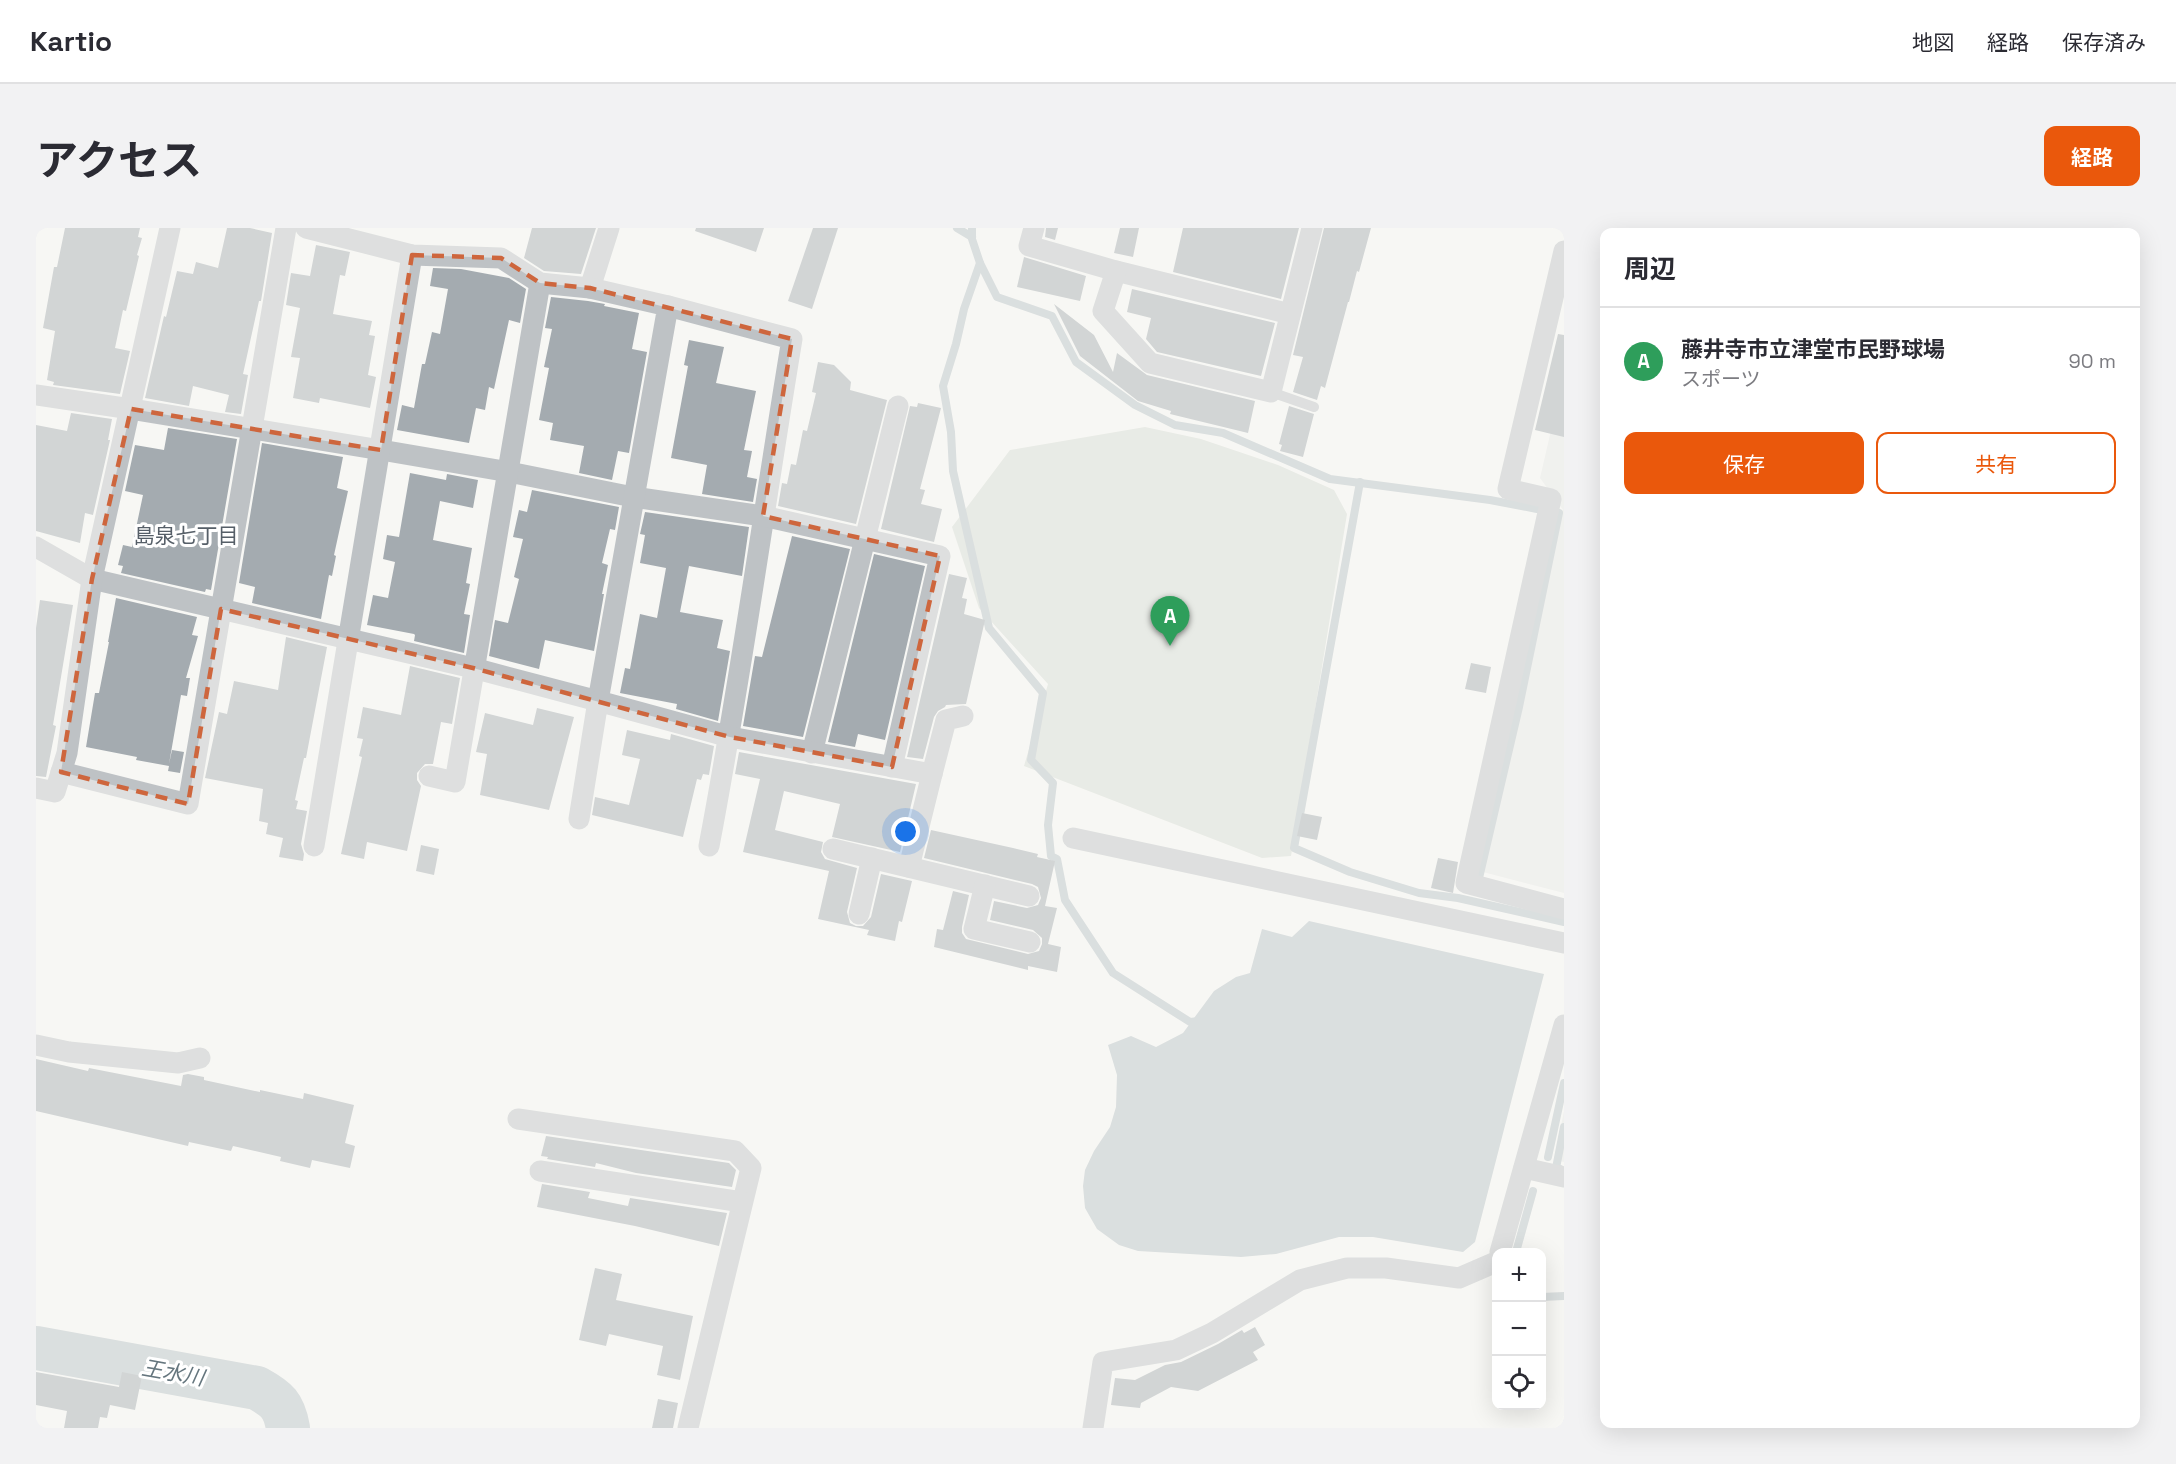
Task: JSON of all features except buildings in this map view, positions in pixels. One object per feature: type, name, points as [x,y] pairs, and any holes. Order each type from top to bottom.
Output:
[{"type":"street","points":[[36,788],[56,792],[67,753],[92,579],[170,228]]},
{"type":"street","points":[[61,772],[188,804],[286,228]]},
{"type":"street","points":[[306,228],[332,231],[412,255],[501,258],[540,283],[590,288],[792,339],[730,737],[709,846]]},
{"type":"street","points":[[590,288],[609,228]]},
{"type":"street","points":[[1034,228],[1029,246],[1116,271],[1290,314]]},
{"type":"street","points":[[1116,271],[1103,311],[1150,363],[1271,392],[1312,228]]},
{"type":"street","points":[[1564,251],[1508,489],[1551,499],[1466,883],[1564,909]]},
{"type":"street","points":[[314,846],[412,255]]},
{"type":"street","points":[[429,776],[454,782],[540,283]]},
{"type":"street","points":[[579,819],[633,497],[668,306]]},
{"type":"street","points":[[36,395],[381,450],[509,472],[633,497],[763,516],[940,556],[892,767]]},
{"type":"street","points":[[812,753],[898,406]]},
{"type":"street","points":[[36,547],[92,579],[472,668],[730,737],[932,774]]},
{"type":"street","points":[[909,867],[946,720],[963,716]]},
{"type":"street","points":[[1073,838],[1564,943]]},
{"type":"street","points":[[833,849],[1029,896]]},
{"type":"street","points":[[859,914],[872,858]]},
{"type":"street","points":[[985,885],[974,929],[1030,942]]},
{"type":"street","points":[[1501,1248],[1564,1025]]},
{"type":"street","points":[[36,1045],[69,1052],[178,1063],[200,1058]]},
{"type":"street","points":[[518,1119],[735,1151],[751,1168],[688,1428]]},
{"type":"street","points":[[1524,1168],[1564,1177]]},
{"type":"street","points":[[540,1171],[742,1202]]},
{"type":"street","points":[[1093,1428],[1104,1362],[1176,1350],[1212,1333],[1300,1280],[1347,1268],[1386,1268],[1458,1278],[1492,1265]]},
{"type":"lane","points":[[1271,392],[1314,407]]},
{"type":"highlighted area","points":[[412,255],[501,258],[540,283],[590,288],[792,339],[763,516],[940,556],[892,767],[730,737],[473,668],[221,609],[188,804],[61,772],[92,579],[131,409],[381,450]]},
{"type":"shaded area","points":[[1564,374],[1564,893],[1479,871],[1563,510],[1540,478]]},
{"type":"shaded area","points":[[1145,427],[1201,439],[1278,465],[1334,490],[1347,514],[1291,856],[1262,858],[1024,766],[1048,684],[979,608],[952,527],[1010,450]]},
{"type":"shaded area","points":[[1309,921],[1544,974],[1475,1242],[1463,1252],[1373,1237],[1339,1237],[1276,1254],[1241,1257],[1138,1251],[1119,1245],[1097,1229],[1085,1208],[1083,1186],[1085,1170],[1110,1127],[1116,1107],[1117,1075],[1108,1045],[1131,1036],[1156,1047],[1183,1033],[1214,991],[1236,977],[1250,973],[1262,929],[1292,937]]},
{"type":"shaded area","points":[[1564,1111],[1564,1162],[1554,1160]]},
{"type":"waterway","points":[[957,228],[972,237]]},
{"type":"waterway","points":[[972,228],[972,239],[980,263],[964,309],[943,386],[951,432],[953,471],[989,628],[1043,693],[1031,760],[1053,783],[1048,825],[1051,856],[1057,859],[1065,900],[1113,973],[1190,1022],[1199,1021]]},
{"type":"waterway","points":[[980,263],[997,297],[1052,316],[1076,362],[1135,405],[1175,425],[1223,433],[1330,479],[1490,500],[1537,509]]},
{"type":"waterway","points":[[1360,482],[1294,848],[1350,872],[1419,893],[1458,898],[1564,922]]},
{"type":"waterway","points":[[1479,878],[1519,707],[1559,513]]},
{"type":"waterway","points":[[1548,1157],[1564,1083]]},
{"type":"waterway","points":[[1560,1169],[1556,1168],[1564,1127]]},
{"type":"waterway","points":[[1517,1248],[1533,1191]]},
{"type":"waterway","points":[[1546,1297],[1564,1296]]},
{"type":"waterway","name":"王水川","points":[[36,1348],[257,1388],[279,1404],[288,1428]]},
{"type":"place","name":"藤井寺市立津堂市民野球場","points":[[1170,646]]},
{"type":"district","name":"島泉七丁目","points":[[186,536]]}]
